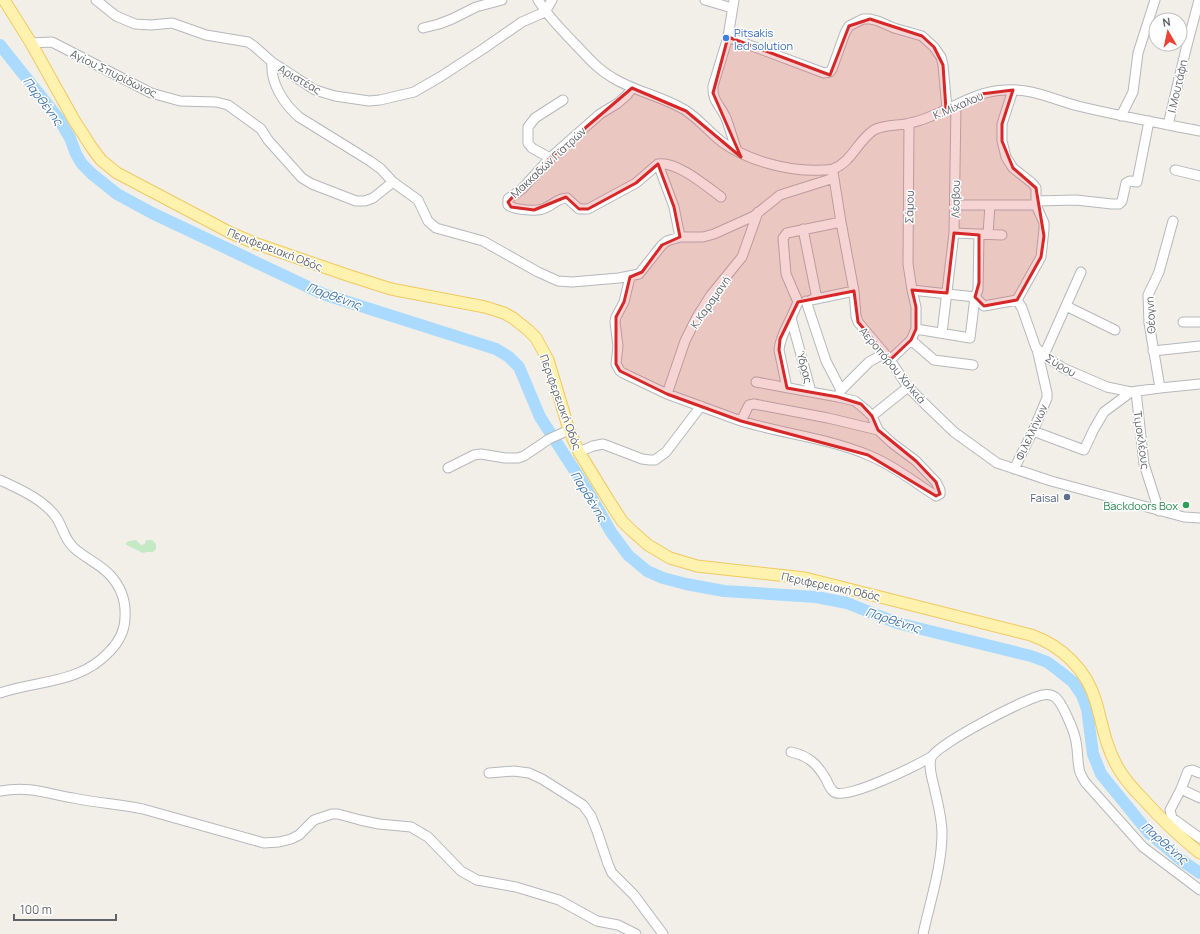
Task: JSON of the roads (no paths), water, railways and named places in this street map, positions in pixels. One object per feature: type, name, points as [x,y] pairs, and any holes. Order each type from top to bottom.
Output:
[{"type":"main road","name":"Περιφερειακή Οδός","points":[[4,0],[31,43],[74,120],[92,148],[101,160],[117,173],[231,233],[254,243],[391,289],[468,303],[495,310],[504,313],[521,323],[536,338],[548,360],[566,432],[622,521],[648,545],[670,558],[697,566],[788,575],[832,584],[1031,635],[1059,649],[1074,662],[1087,680],[1096,700],[1105,741],[1114,762],[1122,775],[1165,824],[1200,853]]},
{"type":"street","name":"Αριστέας","points":[[96,0],[116,16],[134,24],[151,25],[172,23],[206,35],[248,42],[272,62],[308,86],[320,92],[346,98],[369,101],[406,94],[422,88],[522,22],[545,12]]},
{"type":"street","points":[[423,28],[452,20],[476,7],[502,0]]},
{"type":"street","points":[[538,0],[553,22],[600,70],[613,79],[632,88],[650,93],[682,109],[697,119],[723,143],[755,159],[777,166],[833,173]]},
{"type":"street","points":[[545,12],[552,0]]},
{"type":"street","points":[[705,0],[733,4],[728,37],[712,93],[725,116],[737,151]]},
{"type":"street","points":[[1121,116],[1133,92],[1138,54],[1155,0]]},
{"type":"street","name":"Ι.Μουτάφη","points":[[1168,125],[1199,0]]},
{"type":"street","name":"Λέσβου","points":[[728,37],[824,73],[828,73],[832,69],[845,32],[849,26],[863,19],[870,19],[922,36],[941,56],[952,107],[955,205],[954,233],[942,333]]},
{"type":"street","name":"Αγίου Σπυρίδωνος","points":[[31,43],[52,42],[151,93],[184,101],[216,102],[228,105],[261,130],[302,178],[326,190],[356,200],[365,201],[373,198],[392,182]]},
{"type":"street","points":[[272,62],[272,73],[279,91],[293,111],[381,169],[392,182],[418,200],[428,221],[436,228],[483,241],[538,272],[558,281],[572,282],[630,277],[642,272],[662,245],[673,239],[714,234],[747,220],[780,195],[833,173]]},
{"type":"street","name":"Μακκαδών Γιατρών","points":[[632,88],[622,99],[600,114],[550,158],[522,189],[508,199],[509,206],[534,210],[544,209],[563,198],[567,198],[579,209],[588,209],[636,183],[658,164]]},
{"type":"street","name":"Κ.Μίχαλου","points":[[833,173],[869,133],[878,128],[926,119],[981,94],[999,90],[1036,92],[1076,106],[1200,131]]},
{"type":"street","points":[[912,290],[947,293],[975,298],[984,306],[1017,300],[1041,257],[1044,223],[1036,203],[1036,188],[1013,168],[1006,157],[1002,141],[1002,124],[1013,90]]},
{"type":"street","points":[[550,158],[532,148],[528,143],[528,127],[534,118],[563,100]]},
{"type":"street","points":[[955,205],[990,205],[1076,200],[1119,204],[1122,201],[1126,183],[1130,181],[1137,182],[1148,121]]},
{"type":"street","name":"Σάμου","points":[[909,123],[908,264],[916,307],[916,329]]},
{"type":"street","points":[[680,237],[674,207],[658,164],[673,165],[721,197]]},
{"type":"street","points":[[1175,170],[1200,176]]},
{"type":"street","name":"Αεροπόρου Χαλκιά","points":[[833,173],[840,222],[854,290],[855,312],[858,322],[887,357],[908,387],[954,432],[997,463],[1014,469],[1051,481],[1159,511],[1184,517],[1200,518]]},
{"type":"street","points":[[988,234],[990,205]]},
{"type":"street","name":"Κ.Καραμανή","points":[[667,394],[685,341],[697,317],[711,295],[742,257],[758,212]]},
{"type":"street","name":"Θέογνη","points":[[1160,388],[1149,322],[1148,295],[1159,272],[1173,221]]},
{"type":"street","points":[[840,222],[787,233],[783,238],[786,274],[802,302],[840,393],[869,362],[887,357],[911,340],[916,329],[970,338],[975,298],[979,283],[978,235]]},
{"type":"street","points":[[804,229],[817,299]]},
{"type":"street","points":[[954,233],[1002,235]]},
{"type":"street","points":[[1044,355],[1081,272]]},
{"type":"street","points":[[630,277],[624,302],[615,322],[618,346],[616,364],[623,373],[667,394],[742,421],[814,439],[868,455],[900,471],[936,496],[940,494],[940,490],[936,482],[916,461],[892,443],[878,430],[828,418],[754,404],[749,405],[746,409],[742,421]]},
{"type":"street","points":[[787,388],[779,350],[780,339],[791,318],[802,302],[854,290]]},
{"type":"street","name":"Σύρου","points":[[1017,300],[1022,308],[1036,348],[1044,355],[1063,368],[1092,382],[1107,387],[1134,391]]},
{"type":"street","points":[[1066,306],[1114,330]]},
{"type":"street","name":"Ύδρας","points":[[791,318],[811,392],[840,393],[861,404],[872,416],[878,430]]},
{"type":"street","points":[[1183,322],[1200,322]]},
{"type":"street","points":[[911,340],[934,360],[973,365]]},
{"type":"street","points":[[1153,351],[1200,346]]},
{"type":"street","name":"Φιλελλήνων","points":[[1014,469],[1044,406],[1047,392],[1036,348]]},
{"type":"street","points":[[756,382],[811,392]]},
{"type":"street","points":[[1033,431],[1084,450],[1104,412],[1134,391],[1200,384]]},
{"type":"street","points":[[872,416],[908,387]]},
{"type":"street","name":"Τιμοκλέους","points":[[1134,391],[1144,464],[1159,511]]},
{"type":"street","points":[[579,452],[603,444],[642,459],[655,460],[666,452],[700,406]]},
{"type":"street","points":[[448,468],[474,455],[481,454],[504,458],[518,458],[524,456],[549,439],[566,432]]},
{"type":"street","points":[[0,480],[35,498],[48,508],[56,517],[69,542],[74,548],[110,575],[117,584],[122,592],[126,611],[123,632],[119,640],[103,659],[92,666],[64,679],[0,693]]},
{"type":"street","points":[[791,752],[809,758],[822,773],[834,792],[841,794],[850,793],[908,770],[931,757],[936,751],[954,739],[1022,703],[1043,694],[1048,694],[1055,697],[1063,708],[1075,737],[1079,769],[1085,782],[1143,846],[1200,890]]},
{"type":"street","points":[[923,934],[942,842],[942,825],[930,769],[931,757]]},
{"type":"street","points":[[1200,773],[1192,770],[1188,772],[1170,810],[1172,818],[1200,838]]},
{"type":"street","points":[[489,773],[514,771],[529,773],[542,779],[583,805],[591,816],[598,831],[612,873],[634,896],[663,934]]},
{"type":"street","points":[[0,791],[27,789],[74,799],[123,805],[143,809],[264,843],[291,840],[299,835],[314,820],[332,814],[345,815],[374,823],[411,827],[428,837],[461,871],[477,880],[516,887],[559,900],[597,921],[618,925],[636,934]]},
{"type":"street","points":[[1181,789],[1200,798]]},
{"type":"waterway","name":"Παρθένης","points":[[0,45],[59,119],[82,164],[117,194],[152,213],[323,294],[496,349],[509,357],[519,367],[540,417],[586,488],[611,532],[628,555],[647,571],[663,578],[686,584],[724,591],[816,597],[847,603],[897,623],[1031,656],[1047,662],[1073,682],[1082,695],[1087,709],[1093,754],[1101,774],[1149,833],[1181,860],[1200,873]]},
{"type":"place","name":"Pitsakis led solution","points":[[726,38]]},
{"type":"place","name":"Faisal","points":[[1067,497]]},
{"type":"place","name":"Backdoors Box","points":[[1186,505]]}]
